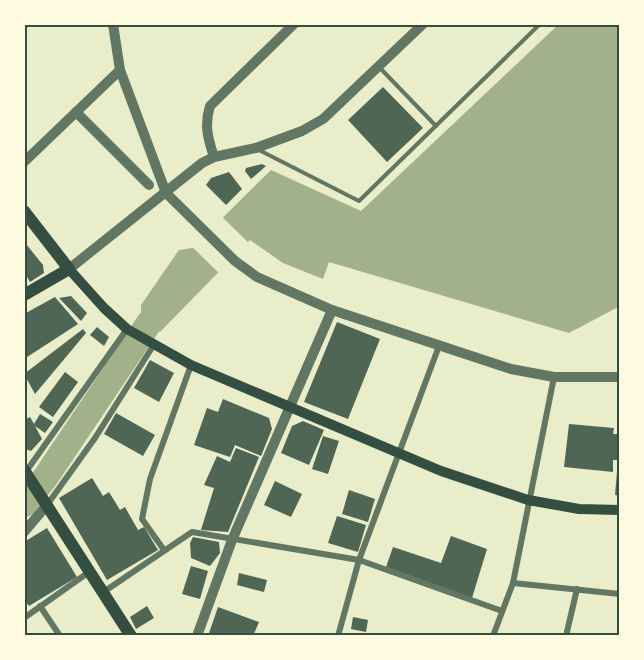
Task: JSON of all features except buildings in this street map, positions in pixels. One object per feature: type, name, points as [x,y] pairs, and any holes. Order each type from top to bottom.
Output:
[{"type":"main road","points":[[24,211],[69,269],[104,308],[129,330],[151,345],[191,365],[400,456],[528,500],[579,509],[620,510]]},
{"type":"main road","points":[[24,296],[69,269]]},
{"type":"main road","points":[[26,473],[131,636]]},
{"type":"street","points":[[113,24],[120,70],[166,193],[235,261],[281,290],[332,310],[512,369],[554,377],[620,377]]},
{"type":"street","points":[[214,157],[206,135],[206,117],[210,106],[293,24]]},
{"type":"street","points":[[69,269],[191,171],[214,157],[256,148],[302,131],[323,119],[423,24]]},
{"type":"street","points":[[24,162],[120,70]]},
{"type":"street","points":[[76,112],[149,185]]},
{"type":"street","points":[[197,636],[232,540],[292,409],[332,310]]},
{"type":"street","points":[[26,473],[129,330]]},
{"type":"street","points":[[24,532],[43,502],[95,438],[151,345]]},
{"type":"street","points":[[339,636],[359,560],[400,456],[439,346]]},
{"type":"street","points":[[164,550],[142,519],[150,479],[191,365]]},
{"type":"street","points":[[493,636],[513,583],[554,377]]},
{"type":"street","points":[[102,593],[192,532],[359,560],[502,611]]},
{"type":"street","points":[[24,618],[89,572]]},
{"type":"street","points":[[513,583],[620,594]]},
{"type":"street","points":[[566,636],[577,589]]},
{"type":"street","points":[[40,606],[60,636]]},
{"type":"lane","points":[[256,148],[359,201],[540,24]]},
{"type":"lane","points":[[379,67],[436,126]]},
{"type":"shaded area","points":[[559,24],[620,24],[620,306],[569,333],[329,262],[323,279],[283,263],[250,240],[160,332],[141,316],[141,305],[179,250],[192,248],[271,170],[361,211]]},
{"type":"pier","points":[[220,215],[250,244],[220,274],[190,245]]},
{"type":"waterway","points":[[24,504],[45,478],[149,323]]}]
